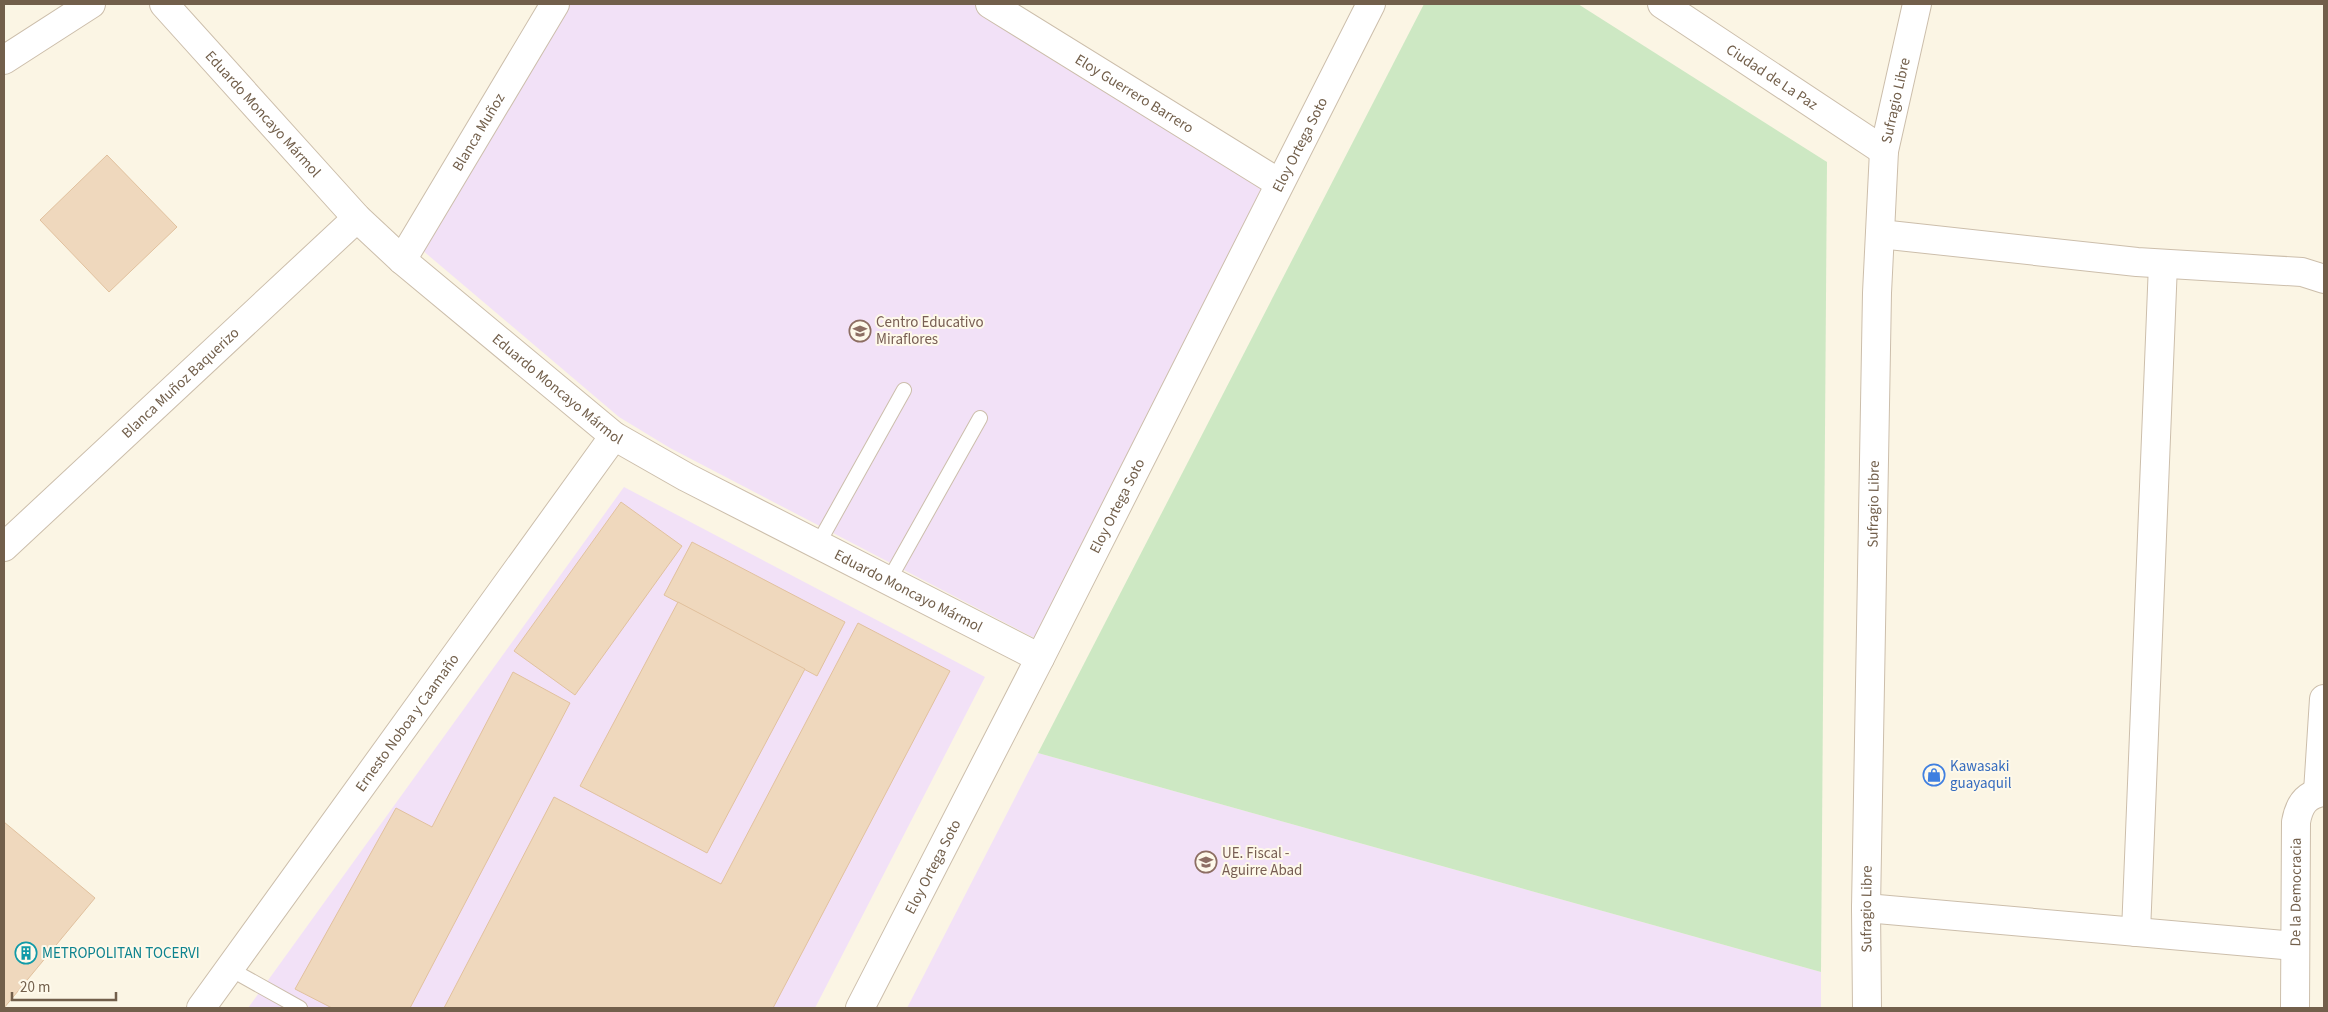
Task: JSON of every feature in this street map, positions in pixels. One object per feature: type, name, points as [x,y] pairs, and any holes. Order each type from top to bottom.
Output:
[{"type":"street","points":[[4,60],[91,4]]},
{"type":"street","name":"Eduardo Moncayo Mármol","points":[[164,4],[357,218],[402,260],[614,436],[686,477],[1040,658]]},
{"type":"street","name":"Blanca Muñoz","points":[[402,260],[555,4]]},
{"type":"street","name":"Eloy Guerrero Barrero","points":[[990,4],[1279,183]]},
{"type":"street","name":"Eloy Ortega Soto","points":[[860,1008],[1040,658],[1371,4]]},
{"type":"street","name":"Ciudad de La Paz","points":[[1662,4],[1884,151]]},
{"type":"street","name":"Sufragio Libre","points":[[1867,1008],[1866,908],[1877,293],[1884,151],[1917,4]]},
{"type":"street","name":"Blanca Muñoz Baquerizo","points":[[4,547],[357,218]]},
{"type":"street","points":[[1880,234],[2162,264],[2302,272],[2324,279]]},
{"type":"street","points":[[2136,932],[2162,264]]},
{"type":"street","name":"Ernesto Noboa y Caamaño","points":[[201,1008],[614,436]]},
{"type":"street","points":[[2321,792],[2324,699]]},
{"type":"street","name":"De la Democracia","points":[[2295,1008],[2296,822],[2302,803],[2309,796],[2321,792]]},
{"type":"street","points":[[1866,908],[2295,946]]},
{"type":"lane","points":[[818,544],[904,390]]},
{"type":"lane","points":[[889,580],[980,418]]},
{"type":"lane","points":[[230,969],[300,1008]]},
{"type":"shaded area","name":"Centro Educativo Miraflores","points":[[557,4],[987,4],[1276,184],[1044,643],[670,448],[619,417],[415,244]]},
{"type":"shaded area","points":[[624,487],[985,677],[815,1008],[248,1008]]},
{"type":"shaded area","name":"UE. Fiscal - Aguirre Abad","points":[[1038,753],[1821,972],[1821,1008],[907,1008]]},
{"type":"green space","points":[[1424,4],[1578,4],[1827,162],[1821,972],[1038,753]]},
{"type":"building","points":[[107,155],[177,227],[109,292],[40,220]]},
{"type":"building","points":[[621,502],[682,546],[575,695],[514,651]]},
{"type":"building","points":[[692,542],[845,622],[817,676],[664,595]]},
{"type":"building","points":[[678,602],[805,669],[707,853],[580,786]]},
{"type":"building","points":[[858,623],[950,671],[773,1008],[444,1008],[554,797],[721,884]]},
{"type":"building","points":[[513,672],[570,703],[410,1008],[332,1008],[295,989],[396,808],[432,827]]},
{"type":"building","name":"METROPOLITAN TOCERVI","points":[[4,822],[95,898],[4,1008]]},
{"type":"place","name":"Centro Educativo Miraflores","points":[[860,331]]},
{"type":"place","name":"Kawasaki guayaquil","points":[[1934,775]]},
{"type":"place","name":"UE. Fiscal - Aguirre Abad","points":[[1206,862]]},
{"type":"place","name":"METROPOLITAN TOCERVI","points":[[26,953]]}]
